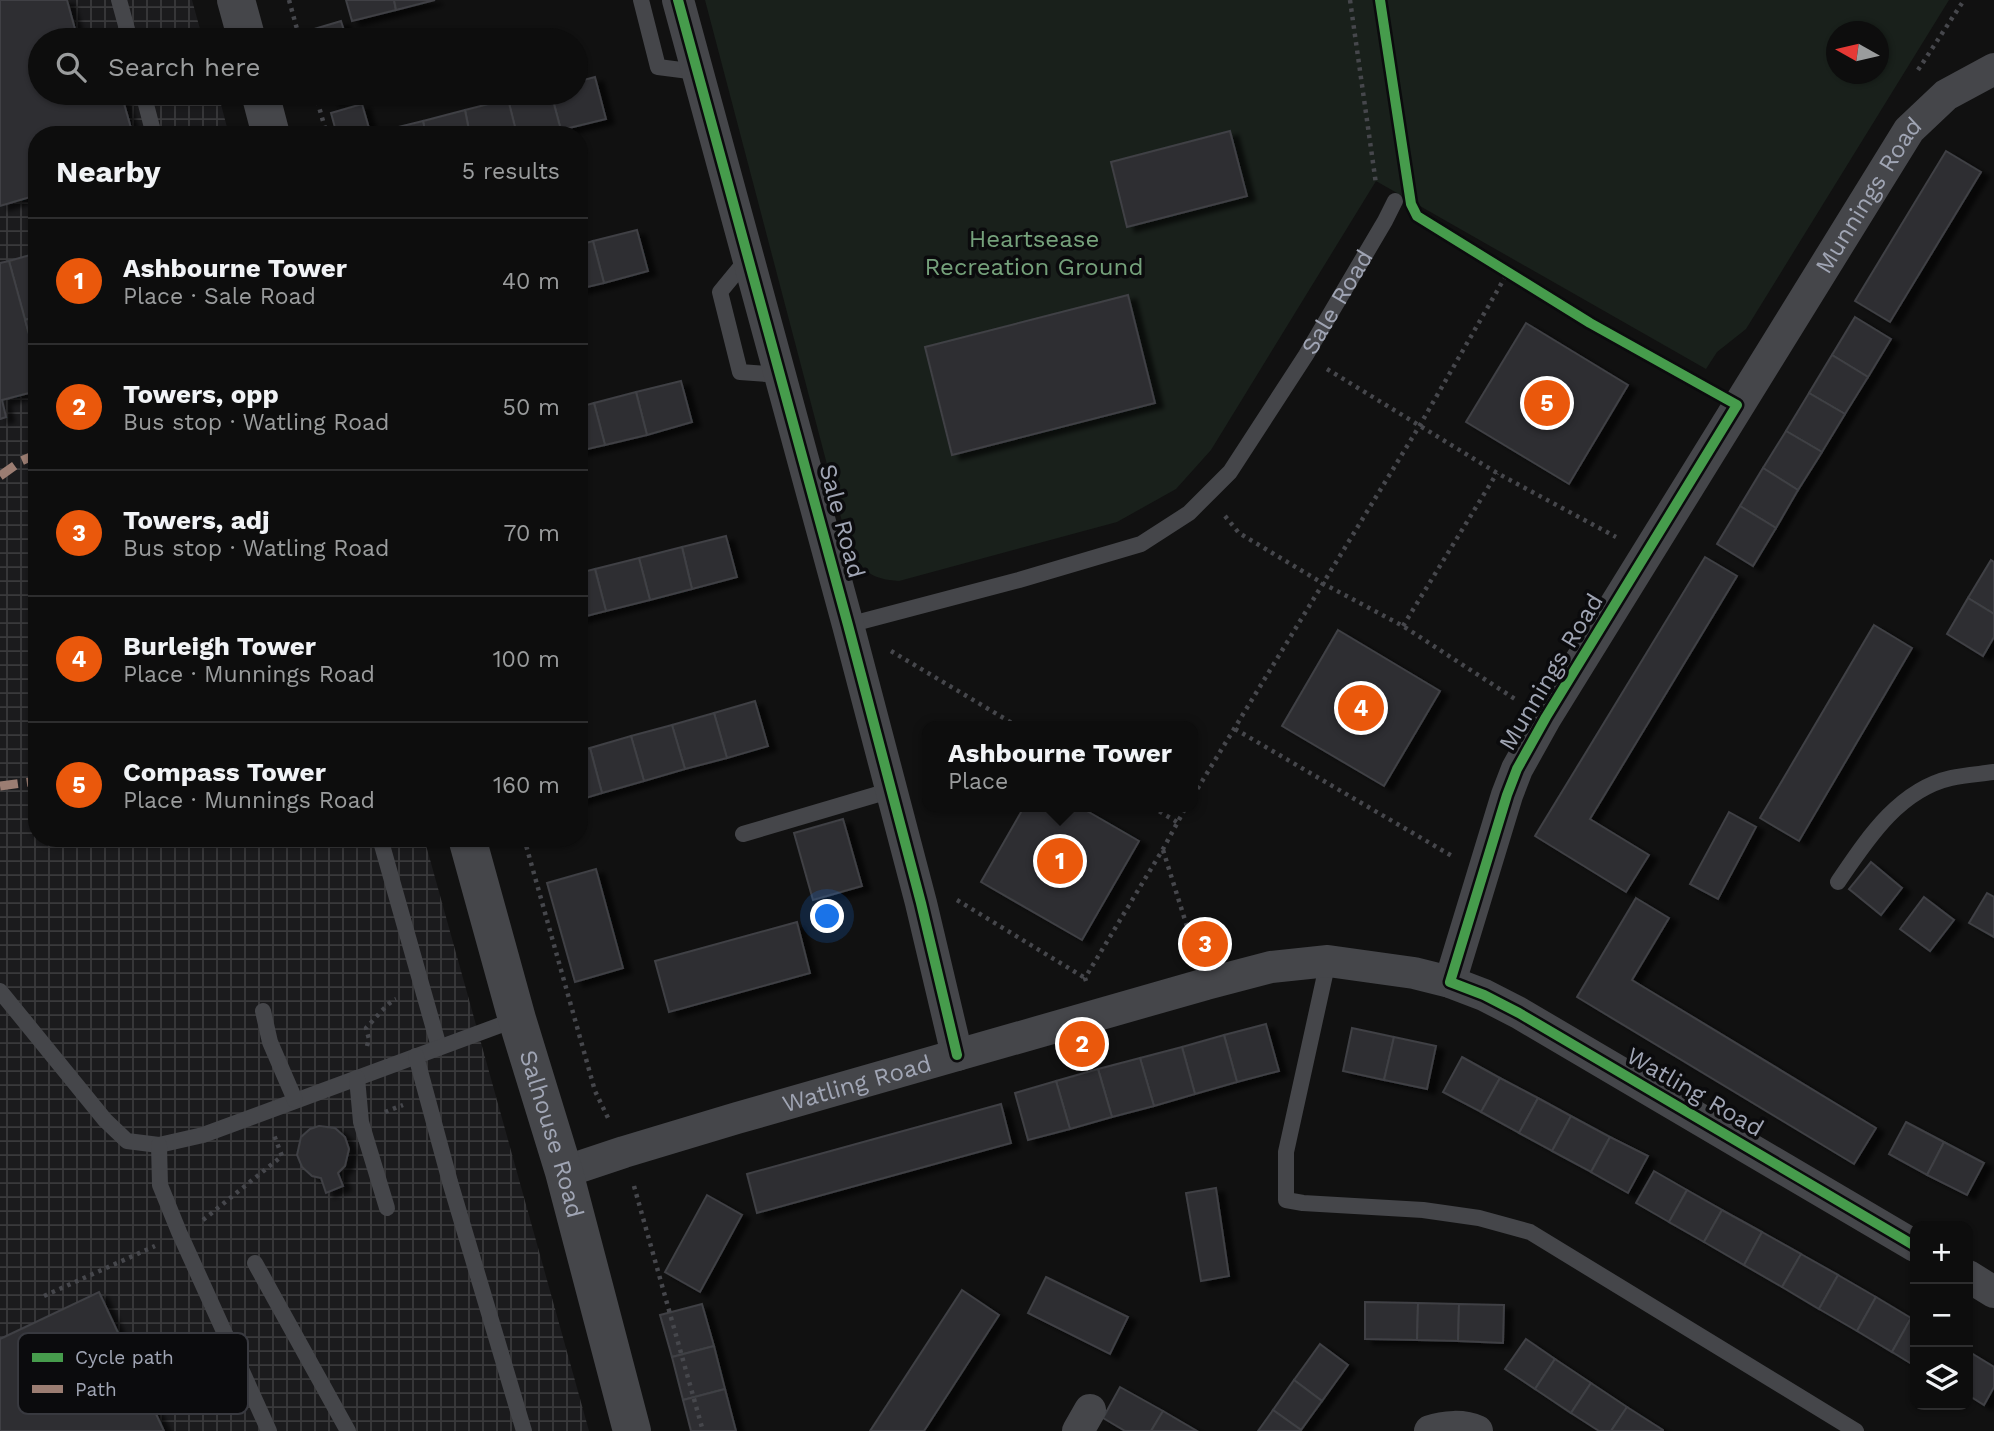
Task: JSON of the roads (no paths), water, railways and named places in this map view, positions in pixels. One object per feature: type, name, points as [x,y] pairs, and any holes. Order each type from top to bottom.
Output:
[{"type":"street","points":[[236,0],[244,28]]},
{"type":"street","name":"Sale Road","points":[[678,0],[892,790],[957,1055]]},
{"type":"street","name":"Munnings Road","points":[[1450,982],[1507,794],[1517,769],[1546,717],[1909,130],[1946,95],[1994,69]]},
{"type":"street","points":[[263,105],[269,126]]},
{"type":"street","name":"Salhouse Road","points":[[469,847],[517,1019],[564,1172],[632,1431]]},
{"type":"street","name":"Watling Road","points":[[564,1172],[624,1152],[1206,984],[1271,967],[1328,961],[1450,982],[1484,995],[1910,1243]]},
{"type":"street","points":[[1973,1279],[1994,1292]]},
{"type":"street","points":[[1430,1431],[1439,1427],[1469,1428],[1477,1431]]},
{"type":"lane","points":[[119,0],[127,28]]},
{"type":"lane","points":[[641,0],[658,67],[697,72]]},
{"type":"lane","points":[[146,105],[152,126]]},
{"type":"lane","name":"Sale Road","points":[[848,625],[1141,544],[1189,513],[1230,472],[1306,355],[1395,201]]},
{"type":"lane","points":[[1838,882],[1866,841],[1891,813],[1922,789],[1950,778],[1994,772]]},
{"type":"lane","points":[[743,834],[892,790]]},
{"type":"lane","points":[[383,847],[439,1047]]},
{"type":"lane","points":[[1328,961],[1286,1152],[1286,1200],[1479,1217],[1530,1233],[1856,1431]]},
{"type":"lane","points":[[0,991],[105,1119],[127,1141],[159,1145],[204,1135],[517,1019]]},
{"type":"lane","points":[[263,1011],[270,1042],[295,1100]]},
{"type":"lane","points":[[416,1056],[450,1182],[524,1431]]},
{"type":"lane","points":[[358,1078],[361,1122],[387,1208]]},
{"type":"lane","points":[[159,1145],[160,1185],[224,1333]]},
{"type":"lane","points":[[255,1263],[348,1431]]},
{"type":"lane","points":[[248,1385],[269,1431]]},
{"type":"place","name":"Compass Tower","points":[[1547,403]]},
{"type":"place","name":"Burleigh Tower","points":[[1361,708]]},
{"type":"place","name":"Ashbourne Tower","points":[[1060,861]]},
{"type":"place","name":"Towers, adj","points":[[1205,944]]},
{"type":"place","name":"Towers, opp","points":[[1082,1044]]},
{"type":"park label","name":"Heartsease Recreation Ground","points":[[1034,253]]}]
